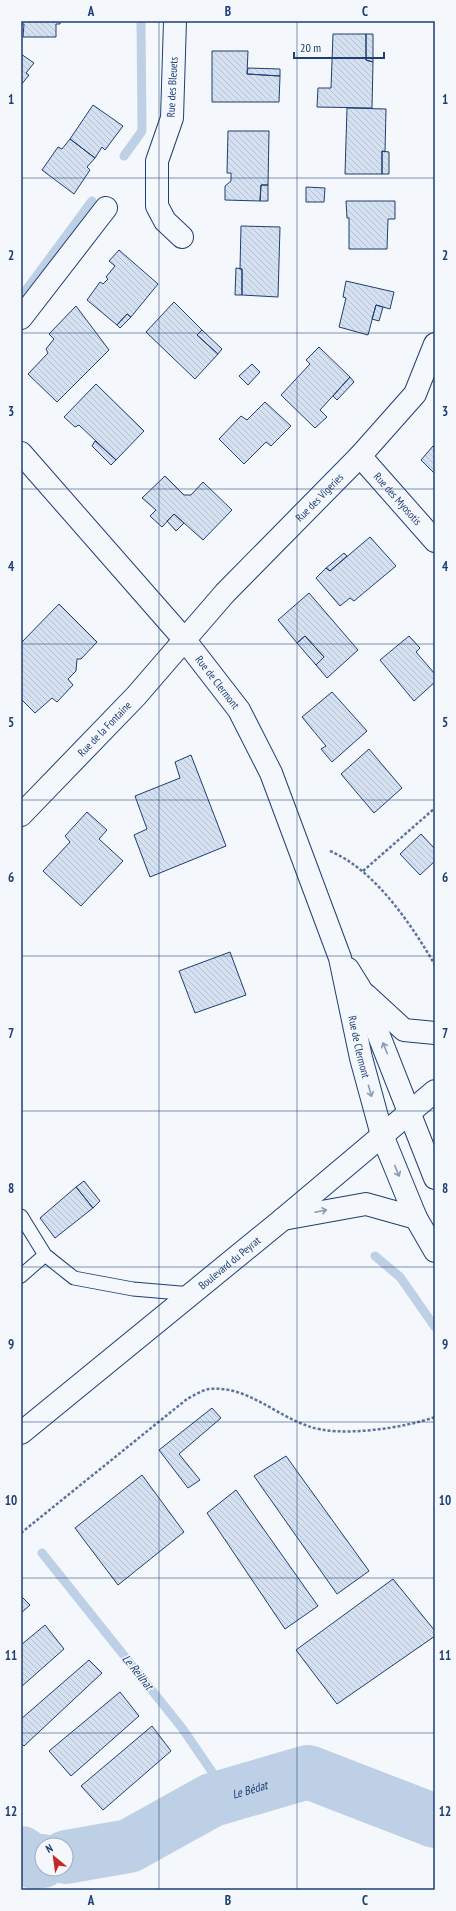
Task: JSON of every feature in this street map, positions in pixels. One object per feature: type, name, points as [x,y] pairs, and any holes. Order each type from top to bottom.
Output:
[{"type":"street","name":"Rue des Bleuets","points":[[174,21],[172,118],[157,161],[157,206],[165,221],[182,236]]},
{"type":"street","points":[[21,318],[106,208]]},
{"type":"street","name":"Rue des Vigeries","points":[[184,639],[225,593],[360,456],[415,394],[435,344]]},
{"type":"street","name":"Rue de Clermont","points":[[21,453],[184,639],[239,710],[272,773],[340,958],[361,1058],[382,1134],[416,1218]]},
{"type":"street","name":"Rue des Myosotis","points":[[360,456],[435,541]]},
{"type":"street","name":"Rue de la Fontaine","points":[[21,815],[136,696],[184,639]]},
{"type":"street","name":"Rue de Clermont","points":[[340,958],[361,990],[410,1111],[435,1178]]},
{"type":"street","name":"Rue de Clermont","points":[[361,990],[404,1030],[435,1033]]},
{"type":"street","name":"Boulevard du Peyrat","points":[[21,1433],[283,1219],[382,1134],[435,1091]]},
{"type":"street","points":[[283,1219],[366,1204],[416,1218],[435,1251]]},
{"type":"lane","points":[[21,1216],[45,1255],[74,1278],[133,1290],[192,1294]]},
{"type":"lane","points":[[21,1276],[45,1255]]},
{"type":"path","points":[[363,871],[435,808]]},
{"type":"path","points":[[295,837],[339,855],[363,871],[399,912],[435,965]]},
{"type":"path","points":[[21,1533],[187,1399],[208,1389],[239,1391],[309,1427],[342,1431],[388,1428],[435,1417]]},
{"type":"building","points":[[21,21],[60,21],[60,24],[56,24],[56,37],[23,37],[24,24],[21,24]]},
{"type":"building","points":[[333,34],[366,34],[366,60],[373,62],[372,108],[317,107],[318,88],[331,88]]},
{"type":"building","points":[[366,34],[373,34],[373,62],[366,60]]},
{"type":"building","points":[[212,51],[248,51],[247,74],[280,76],[279,102],[212,102]]},
{"type":"building","points":[[21,54],[34,63],[26,73],[29,75],[21,85]]},
{"type":"building","points":[[248,68],[280,69],[280,76],[247,74]]},
{"type":"building","points":[[93,105],[123,126],[105,150],[102,147],[95,158],[70,139]]},
{"type":"building","points":[[347,108],[386,109],[385,152],[382,151],[382,174],[345,174]]},
{"type":"building","points":[[228,131],[269,131],[268,185],[261,185],[260,201],[225,200],[225,186],[231,181],[231,173],[227,173]]},
{"type":"building","points":[[70,139],[95,158],[87,167],[90,170],[74,194],[42,170],[58,147],[62,149]]},
{"type":"building","points":[[382,151],[389,152],[389,174],[382,174]]},
{"type":"building","points":[[261,185],[268,185],[268,201],[260,201]]},
{"type":"building","points":[[306,187],[325,188],[324,202],[306,202]]},
{"type":"building","points":[[346,201],[395,201],[395,219],[388,219],[387,249],[349,249],[349,218],[347,218]]},
{"type":"building","points":[[241,226],[280,227],[278,297],[242,295],[242,269],[240,269]]},
{"type":"building","points":[[119,250],[158,284],[131,317],[127,314],[117,325],[87,300],[100,282],[103,284],[108,279],[106,277],[115,266],[109,261]]},
{"type":"building","points":[[236,268],[242,269],[242,295],[235,295]]},
{"type":"building","points":[[346,281],[394,292],[390,309],[376,305],[368,335],[339,327],[346,298],[343,297]]},
{"type":"building","points":[[174,302],[202,330],[197,335],[218,354],[195,379],[146,332]]},
{"type":"building","points":[[376,305],[383,307],[379,321],[372,319]]},
{"type":"building","points":[[76,306],[109,350],[57,402],[28,374],[48,353],[46,349],[54,339],[49,334]]},
{"type":"building","points":[[127,314],[131,317],[120,328],[117,325]]},
{"type":"building","points":[[202,330],[222,349],[218,354],[197,335]]},
{"type":"building","points":[[319,347],[350,377],[320,410],[327,417],[315,428],[281,395],[310,364],[306,360]]},
{"type":"building","points":[[252,364],[260,372],[248,385],[239,376]]},
{"type":"building","points":[[350,377],[354,382],[337,400],[333,396]]},
{"type":"building","points":[[96,384],[144,431],[116,460],[79,425],[75,427],[64,417]]},
{"type":"building","points":[[265,402],[291,426],[271,446],[266,442],[244,464],[219,439],[241,416],[247,420]]},
{"type":"building","points":[[95,441],[116,460],[111,465],[92,446]]},
{"type":"building","points":[[433,446],[435,448],[435,474],[421,460]]},
{"type":"building","points":[[165,476],[184,495],[191,495],[203,482],[232,510],[203,540],[174,514],[162,527],[150,516],[156,510],[142,498]]},
{"type":"building","points":[[174,514],[184,523],[176,531],[167,521]]},
{"type":"building","points":[[370,537],[396,566],[354,601],[350,598],[340,606],[316,578],[326,568],[330,571]]},
{"type":"building","points":[[344,553],[347,556],[330,571],[326,568]]},
{"type":"building","points":[[309,593],[358,650],[327,678],[316,665],[324,657],[305,636],[297,643],[278,620]]},
{"type":"building","points":[[59,604],[97,642],[81,659],[77,659],[76,671],[68,679],[73,685],[57,702],[52,698],[35,713],[21,699],[21,643]]},
{"type":"building","points":[[305,636],[324,657],[316,665],[297,643]]},
{"type":"building","points":[[409,636],[420,648],[416,652],[435,674],[435,682],[414,701],[380,660]]},
{"type":"building","points":[[332,692],[367,731],[332,762],[321,749],[326,746],[302,717]]},
{"type":"building","points":[[369,749],[402,788],[374,813],[341,774]]},
{"type":"building","points":[[191,755],[226,846],[150,877],[134,835],[147,829],[135,796],[180,778],[175,762]]},
{"type":"building","points":[[87,812],[107,830],[99,839],[123,861],[81,906],[43,871],[70,842],[65,836]]},
{"type":"building","points":[[421,834],[435,849],[435,861],[420,875],[400,854]]},
{"type":"building","points":[[230,952],[246,995],[195,1013],[179,971]]},
{"type":"building","points":[[84,1181],[100,1201],[93,1208],[76,1187]]},
{"type":"building","points":[[76,1187],[93,1208],[55,1238],[40,1218]]},
{"type":"building","points":[[212,1408],[221,1418],[179,1454],[200,1480],[188,1488],[159,1450]]},
{"type":"building","points":[[286,1456],[369,1571],[337,1594],[254,1476]]},
{"type":"building","points":[[142,1475],[184,1532],[118,1585],[75,1528]]},
{"type":"building","points":[[236,1490],[318,1606],[285,1629],[207,1513]]},
{"type":"building","points":[[393,1579],[435,1631],[435,1636],[337,1704],[296,1650]]},
{"type":"building","points":[[21,1596],[30,1605],[21,1613]]},
{"type":"building","points":[[45,1625],[64,1649],[21,1687],[21,1645]]},
{"type":"building","points":[[89,1660],[102,1673],[24,1746],[21,1743],[21,1719]]},
{"type":"building","points":[[120,1692],[139,1716],[71,1776],[49,1751]]},
{"type":"building","points":[[152,1726],[171,1751],[103,1810],[81,1786]]},
{"type":"waterway","points":[[124,156],[142,131],[141,21]]},
{"type":"waterway","points":[[21,297],[92,201]]},
{"type":"waterway","points":[[375,1256],[400,1277],[435,1327]]},
{"type":"waterway","name":"Le Reilhat","points":[[42,1553],[182,1728],[228,1795]]},
{"type":"waterway","name":"Le Bédat","points":[[74,1856],[129,1846],[212,1800],[308,1772],[435,1821]]},
{"type":"waterway","name":"Le Bédat","points":[[21,1853],[34,1862]]}]
